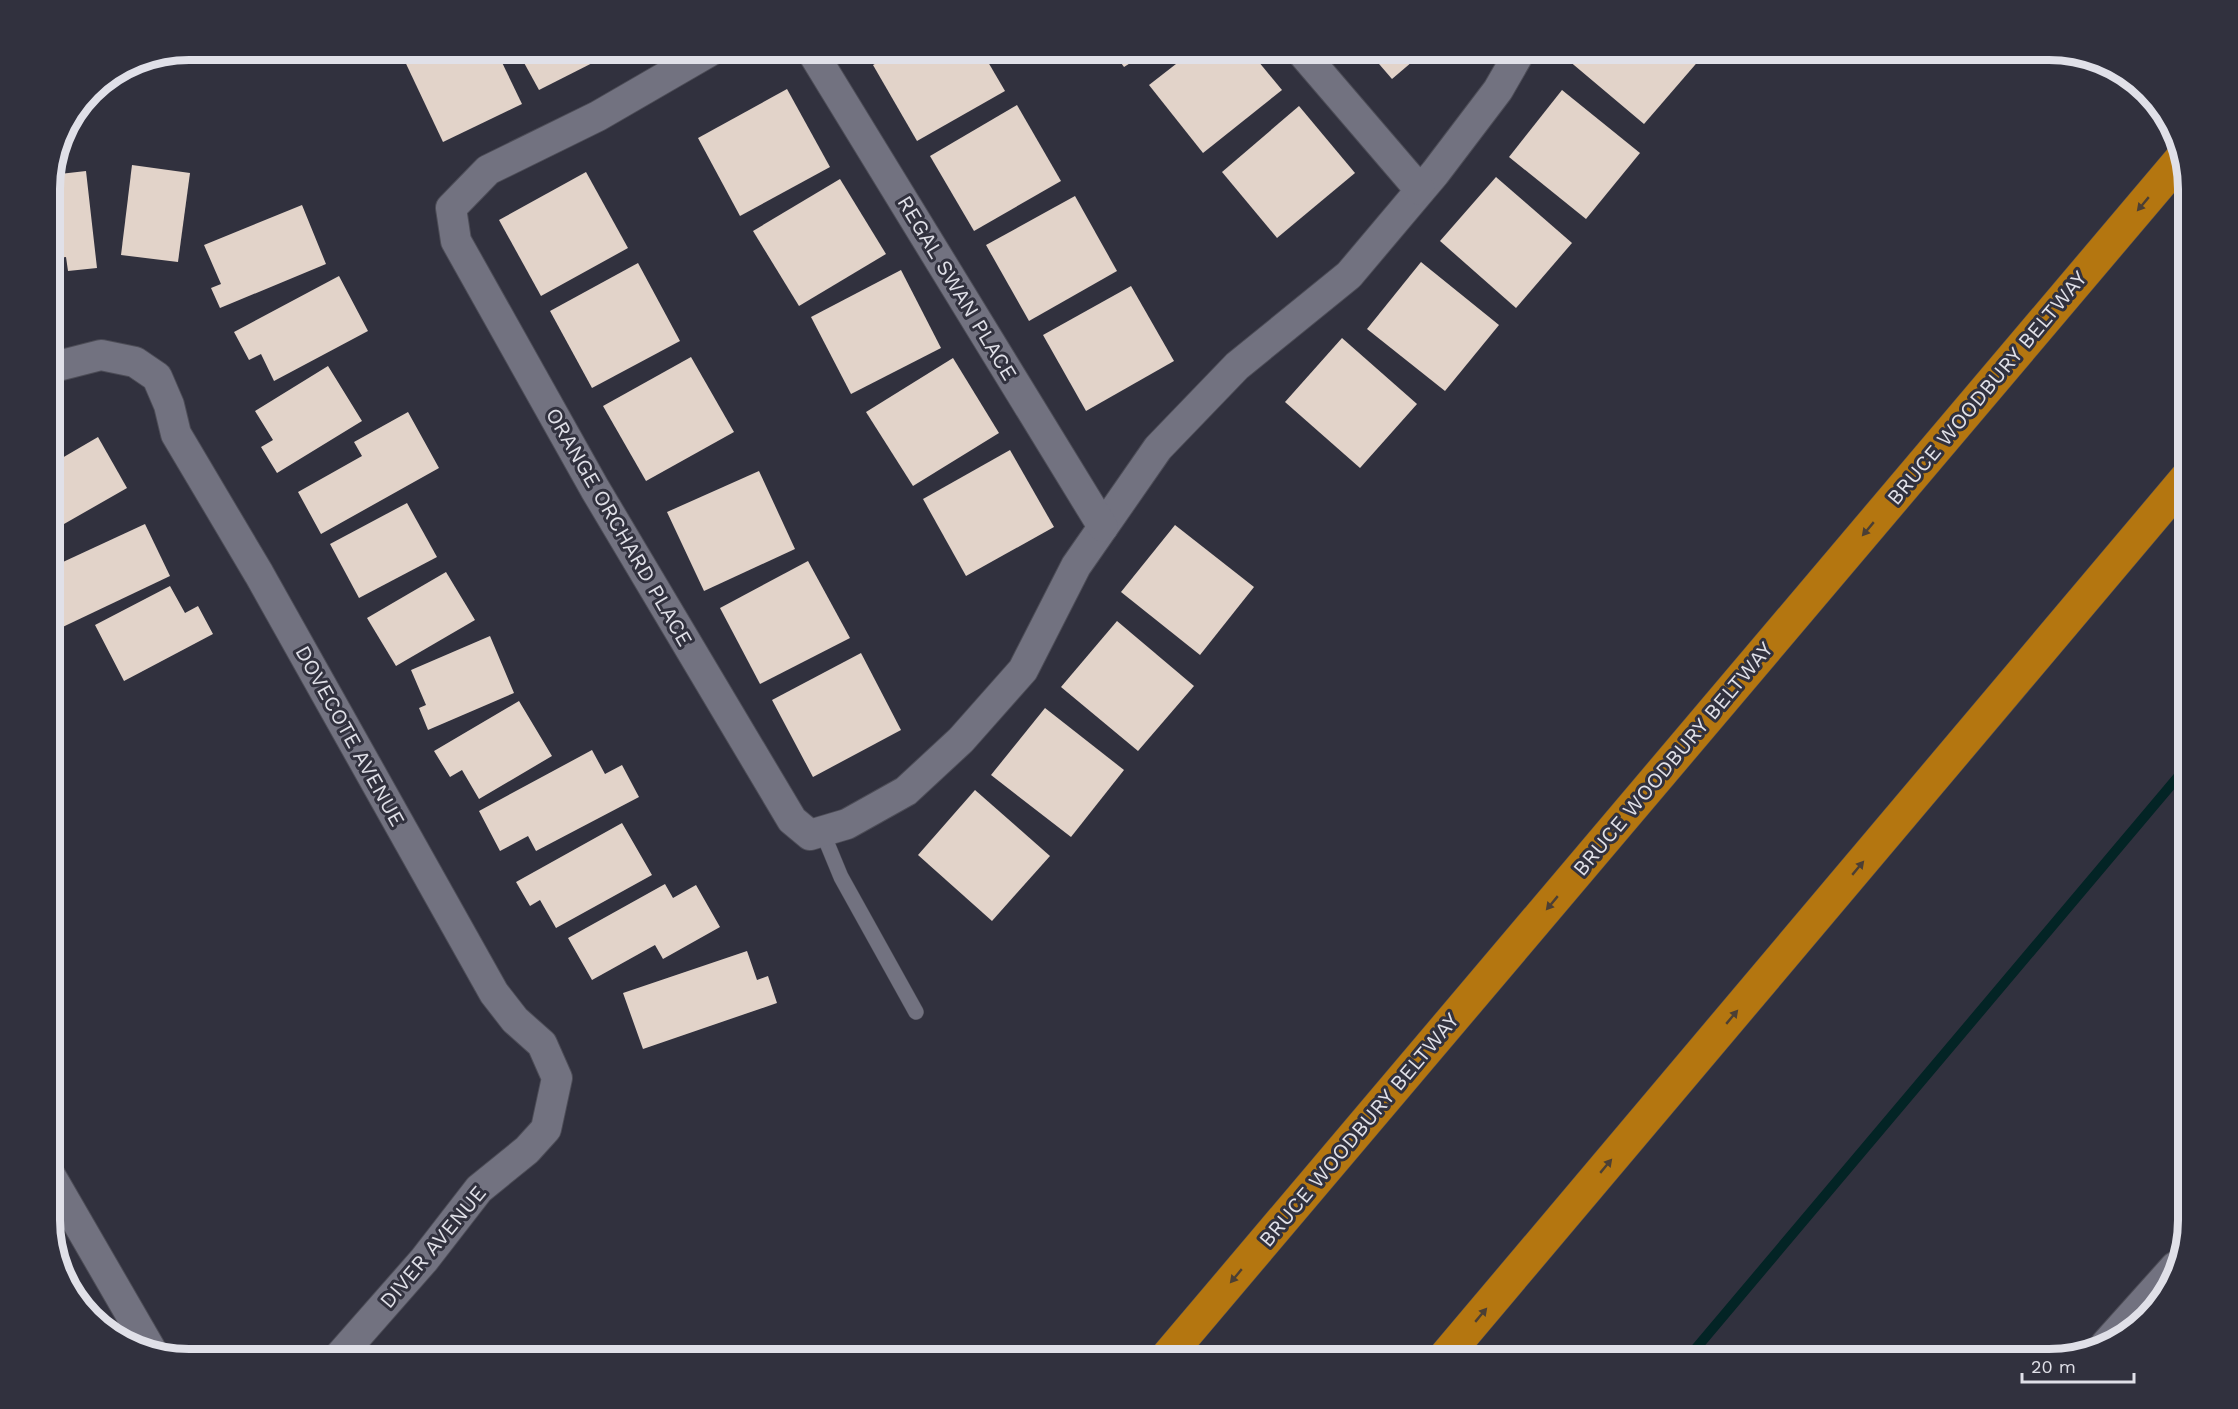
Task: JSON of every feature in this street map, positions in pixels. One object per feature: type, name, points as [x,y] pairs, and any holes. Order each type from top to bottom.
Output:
[{"type":"highway","name":"BRUCE WOODBURY BELTWAY","points":[[1173,1349],[2176,165]]},
{"type":"highway","points":[[1451,1349],[2178,488]]},
{"type":"street","name":"ORANGE ORCHARD PLACE","points":[[695,60],[598,117],[488,170],[451,208],[456,241],[595,489],[792,820],[816,833]]},
{"type":"street","name":"REGAL SWAN PLACE","points":[[817,60],[1103,527]]},
{"type":"street","points":[[1309,60],[1420,190]]},
{"type":"street","points":[[816,833],[847,824],[906,792],[961,741],[1023,670],[1076,566],[1158,448],[1238,366],[1349,275],[1420,190],[1498,90],[1515,60]]},
{"type":"street","name":"DOVECOTE AVENUE","points":[[60,365],[101,355],[135,362],[157,377],[169,405],[176,434],[264,584],[494,993],[515,1020],[542,1044],[557,1078],[550,1111]]},
{"type":"street","name":"DIVER AVENUE","points":[[346,1349],[424,1260],[479,1189],[527,1150],[546,1129],[550,1111]]},
{"type":"street","points":[[60,1192],[146,1342]]},
{"type":"street","points":[[2121,1327],[2164,1278]]},
{"type":"lane","points":[[816,833],[916,1012]]},
{"type":"building","points":[[404,60],[501,60],[522,104],[443,142]]},
{"type":"building","points":[[522,60],[598,60],[539,90]]},
{"type":"building","points":[[882,60],[987,60],[1005,91],[917,141],[873,65]]},
{"type":"building","points":[[1119,60],[1135,60],[1124,67]]},
{"type":"building","points":[[1181,60],[1257,60],[1282,90],[1203,153],[1149,85]]},
{"type":"building","points":[[1376,60],[1414,60],[1392,79]]},
{"type":"building","points":[[1568,60],[1699,60],[1644,124]]},
{"type":"building","points":[[787,89],[830,167],[740,216],[698,138]]},
{"type":"building","points":[[1562,90],[1640,153],[1586,219],[1509,157]]},
{"type":"building","points":[[1017,105],[1061,181],[974,231],[930,156]]},
{"type":"building","points":[[1299,106],[1355,173],[1277,238],[1222,172]]},
{"type":"building","points":[[132,165],[190,173],[178,262],[121,255]]},
{"type":"building","points":[[86,171],[97,268],[68,271],[66,257],[60,258],[61,174]]},
{"type":"building","points":[[586,172],[628,248],[541,296],[499,220]]},
{"type":"building","points":[[1496,177],[1572,243],[1516,308],[1440,241]]},
{"type":"building","points":[[840,179],[886,254],[799,306],[753,231]]},
{"type":"building","points":[[1075,196],[1117,271],[1029,321],[986,245]]},
{"type":"building","points":[[302,205],[326,264],[220,308],[211,288],[221,284],[204,245]]},
{"type":"building","points":[[1421,262],[1499,325],[1445,391],[1367,329]]},
{"type":"building","points":[[638,263],[680,341],[592,388],[550,311]]},
{"type":"building","points":[[901,270],[941,348],[851,394],[811,317]]},
{"type":"building","points":[[339,276],[368,331],[274,381],[261,354],[249,360],[234,332]]},
{"type":"building","points":[[1131,286],[1174,361],[1086,411],[1043,335]]},
{"type":"building","points":[[1342,338],[1417,404],[1360,468],[1285,402]]},
{"type":"building","points":[[691,357],[734,432],[646,481],[603,406]]},
{"type":"building","points":[[953,358],[999,433],[913,486],[866,412]]},
{"type":"building","points":[[328,366],[362,421],[277,473],[261,447],[273,440],[255,411]]},
{"type":"building","points":[[408,412],[439,468],[321,534],[298,492],[362,456],[354,442]]},
{"type":"building","points":[[98,437],[127,488],[60,526],[60,459]]},
{"type":"building","points":[[1010,450],[1054,527],[966,576],[923,499]]},
{"type":"building","points":[[759,471],[795,549],[704,591],[667,512]]},
{"type":"building","points":[[407,503],[437,557],[359,598],[330,544]]},
{"type":"building","points":[[145,524],[170,576],[60,628],[60,563]]},
{"type":"building","points":[[1175,525],[1254,587],[1200,655],[1121,592]]},
{"type":"building","points":[[808,561],[850,638],[760,684],[720,608]]},
{"type":"building","points":[[446,572],[475,620],[396,666],[367,618]]},
{"type":"building","points":[[170,586],[185,613],[198,606],[213,634],[124,681],[95,625]]},
{"type":"building","points":[[1117,621],[1194,686],[1138,751],[1061,687]]},
{"type":"building","points":[[490,636],[514,693],[428,730],[419,708],[426,705],[411,670]]},
{"type":"building","points":[[861,653],[901,730],[813,777],[772,700]]},
{"type":"building","points":[[519,701],[552,756],[479,799],[462,770],[450,777],[434,751]]},
{"type":"building","points":[[1045,708],[1124,770],[1071,837],[991,775]]},
{"type":"building","points":[[592,750],[605,774],[622,765],[639,797],[536,851],[528,836],[500,851],[479,811]]},
{"type":"building","points":[[975,790],[1050,856],[992,921],[918,855]]},
{"type":"building","points":[[622,823],[652,875],[556,928],[540,900],[530,906],[516,882]]},
{"type":"building","points":[[665,884],[673,898],[696,885],[720,927],[663,959],[655,945],[592,980],[568,938]]},
{"type":"building","points":[[747,951],[757,980],[768,976],[777,1003],[643,1049],[623,993]]},
{"type":"waterway","points":[[1695,1349],[2178,777]]}]
